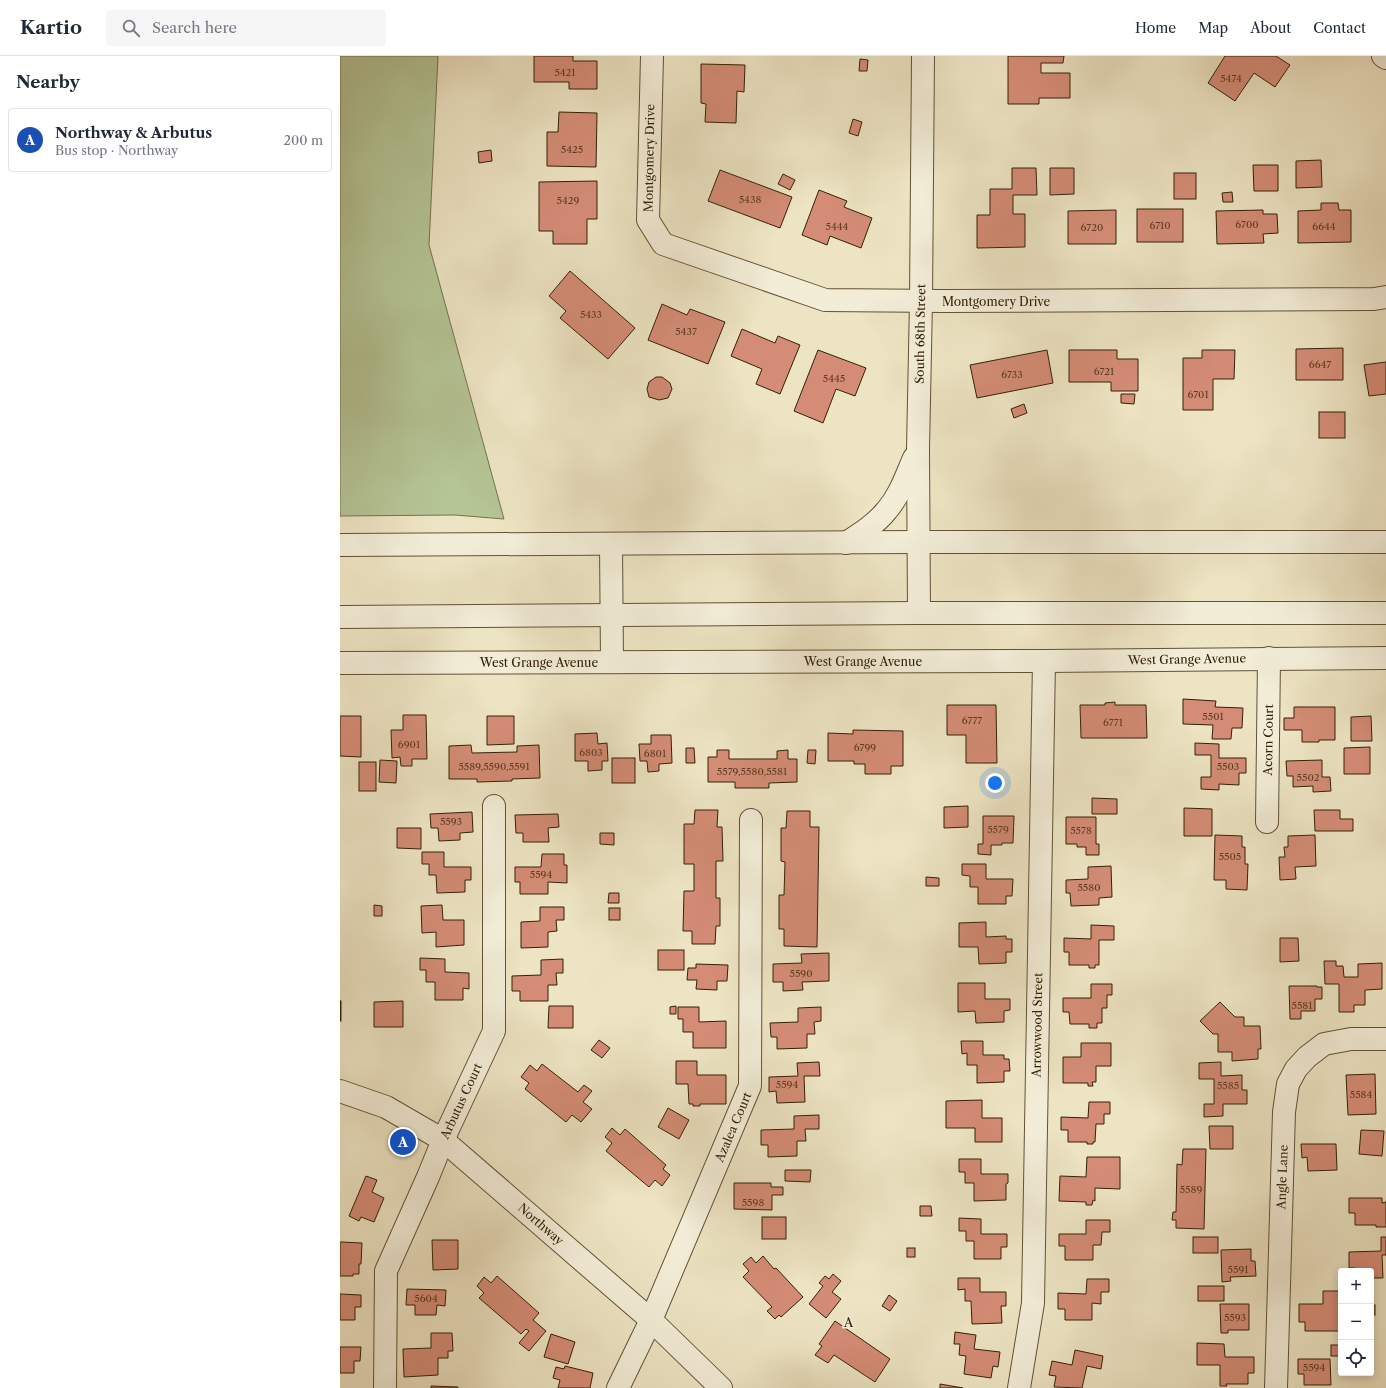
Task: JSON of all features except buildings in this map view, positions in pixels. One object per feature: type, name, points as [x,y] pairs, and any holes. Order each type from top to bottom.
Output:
[{"type":"street","name":"Montgomery Drive","points":[[652,56],[648,220],[663,244],[826,300],[1374,299],[1386,297]]},
{"type":"street","name":"South 68th Street","points":[[919,613],[918,449],[923,56]]},
{"type":"street","points":[[846,543],[868,528],[887,511],[901,490],[918,449]]},
{"type":"street","points":[[340,545],[918,542],[1386,542]]},
{"type":"street","points":[[612,544],[612,662]]},
{"type":"street","points":[[340,617],[611,614],[1386,613]]},
{"type":"street","name":"Acorn Court","points":[[1266,822],[1269,658]]},
{"type":"street","name":"West Grange Avenue","points":[[340,662],[1044,661],[1386,658]]},
{"type":"street","name":"Arrowwood Street","points":[[1019,1388],[1033,1302],[1044,661]]},
{"type":"street","name":"Arbutus Court","points":[[384,1388],[386,1271],[443,1140],[494,1031],[494,806]]},
{"type":"street","name":"Azalea Court","points":[[618,1388],[651,1320],[750,1086],[751,820]]},
{"type":"street","name":"Angle Lane","points":[[1276,1388],[1284,1112],[1288,1084],[1296,1069],[1303,1061],[1324,1044],[1351,1039],[1386,1039]]},
{"type":"street","name":"Northway","points":[[340,1091],[386,1107],[443,1140],[651,1320],[721,1388]]},
{"type":"green space","points":[[340,56],[438,56],[429,245],[504,519],[455,515],[340,516]]},
{"type":"place","name":"Northway & Arbutus","points":[[403,1142]]},
{"type":"district","name":"A","points":[[849,1322]]}]
